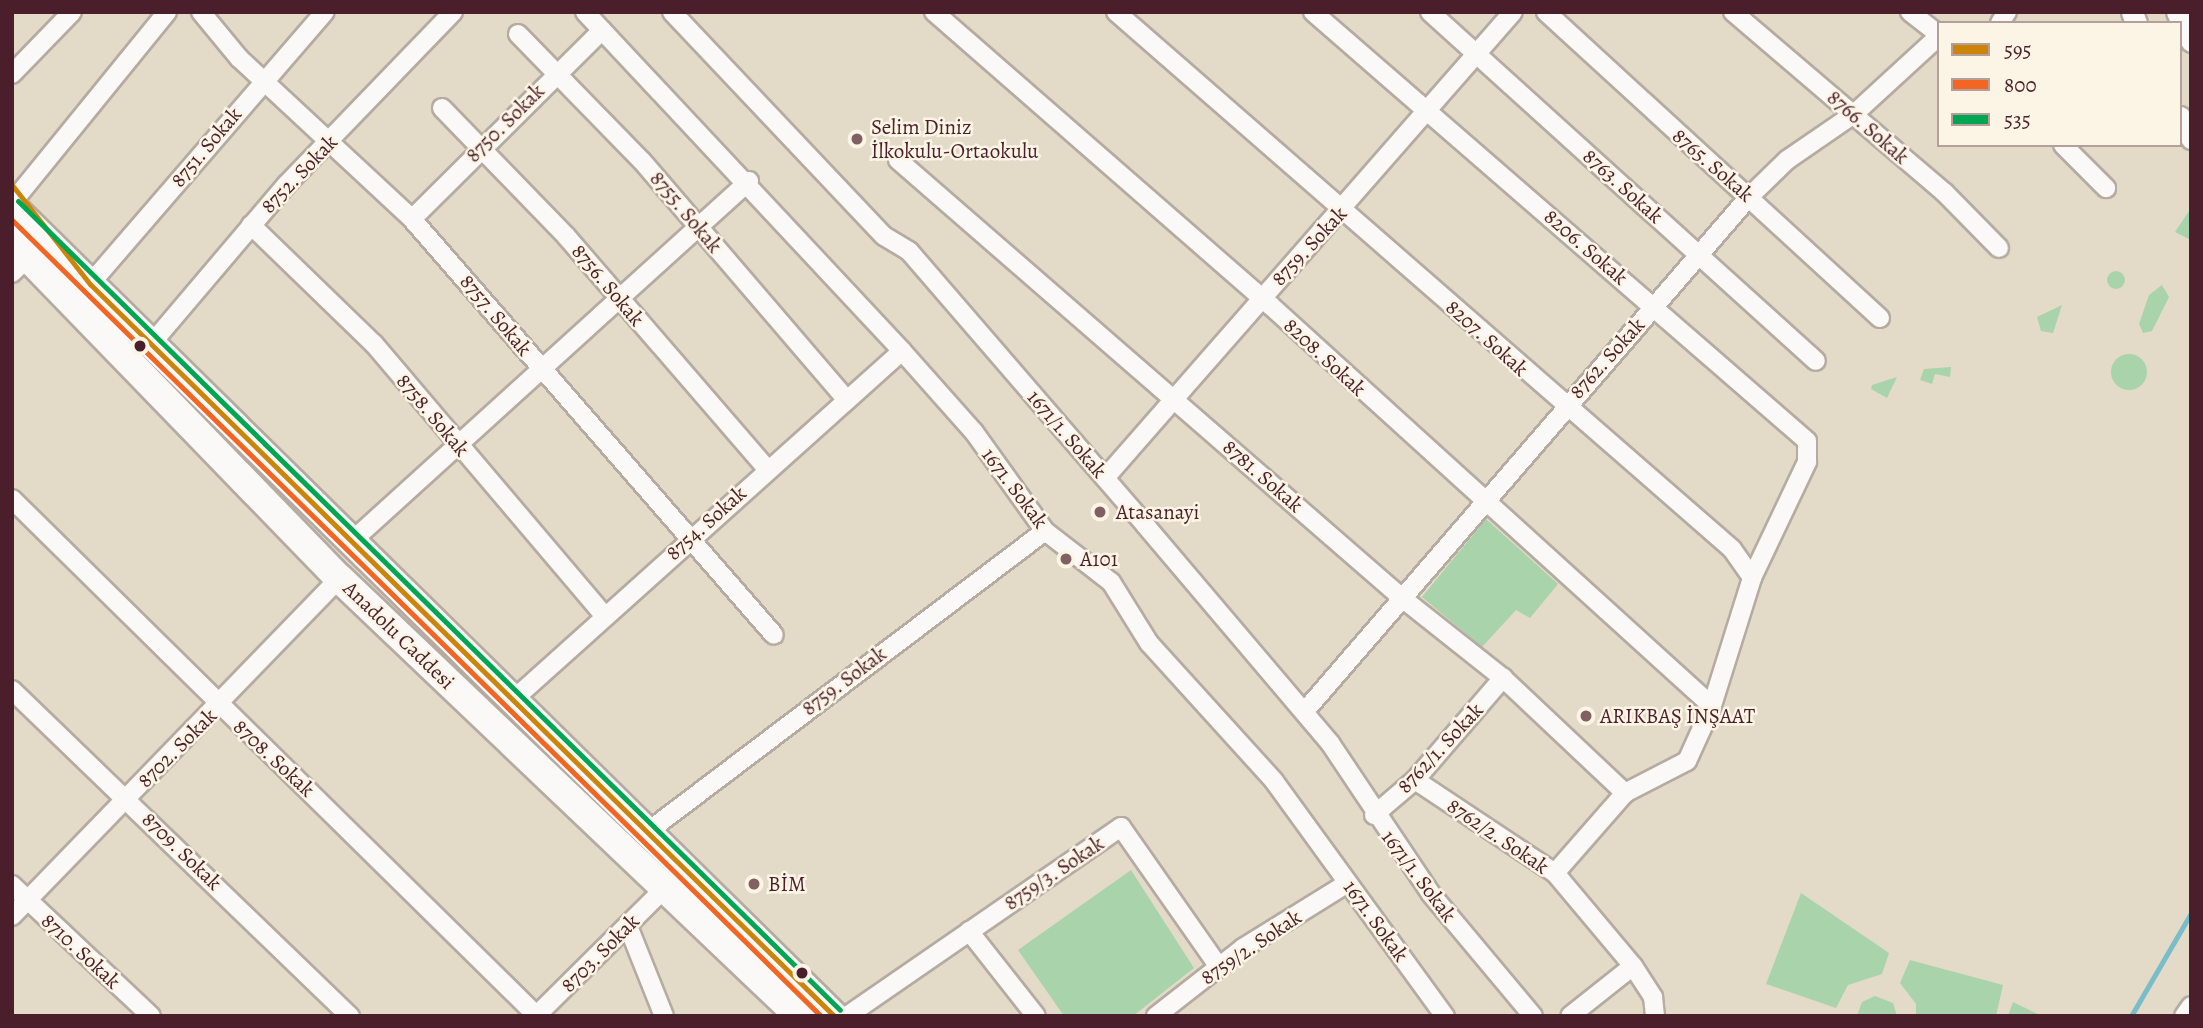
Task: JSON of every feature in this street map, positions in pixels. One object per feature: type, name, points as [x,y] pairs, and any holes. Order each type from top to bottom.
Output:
[{"type":"highway","name":"Anadolu Caddesi","points":[[15,195],[75,280],[339,578],[663,890],[799,1016]]},
{"type":"highway","name":"Anadolu Caddesi","points":[[17,249],[75,280],[152,343],[834,1016]]},
{"type":"street","points":[[12,74],[72,12]]},
{"type":"street","points":[[15,195],[167,12]]},
{"type":"street","name":"8757. Sokak","points":[[201,12],[263,81],[333,139],[412,219],[774,635]]},
{"type":"street","name":"8751. Sokak","points":[[75,280],[325,12]]},
{"type":"street","name":"8752. Sokak","points":[[152,343],[251,225],[453,12]]},
{"type":"street","name":"1671. Sokak","points":[[584,12],[749,181],[974,432],[1045,531],[1111,582],[1149,643],[1273,781],[1445,1016]]},
{"type":"street","name":"1671/1. Sokak","points":[[672,12],[884,236],[909,251],[1305,711],[1374,815],[1533,1016]]},
{"type":"street","name":"8208. Sokak","points":[[934,12],[1261,297],[1482,502],[1712,706]]},
{"type":"street","name":"8207. Sokak","points":[[1116,12],[1344,210],[1564,407],[1732,549],[1752,578]]},
{"type":"street","name":"8206. Sokak","points":[[1313,12],[1807,441],[1807,462],[1768,555],[1752,578]]},
{"type":"street","name":"8763. Sokak","points":[[1430,12],[1816,361]]},
{"type":"street","name":"8759. Sokak","points":[[1105,478],[1261,297],[1344,210],[1424,111],[1513,12]]},
{"type":"street","name":"8765. Sokak","points":[[1546,12],[1880,318]]},
{"type":"street","name":"8766. Sokak","points":[[1733,12],[1854,114],[1999,248]]},
{"type":"street","points":[[1910,12],[1937,33]]},
{"type":"street","points":[[2182,22],[2191,41]]},
{"type":"street","name":"8750. Sokak","points":[[412,219],[481,146],[602,30]]},
{"type":"street","name":"8755. Sokak","points":[[518,34],[558,71],[696,225],[845,398]]},
{"type":"street","name":"8762. Sokak","points":[[1305,711],[1564,407],[1749,197],[1787,160],[1854,114],[1937,37]]},
{"type":"street","name":"8756. Sokak","points":[[442,108],[481,146],[619,299],[767,469]]},
{"type":"street","points":[[2182,121],[2191,138]]},
{"type":"street","points":[[2065,147],[2106,188]]},
{"type":"street","name":"8781. Sokak","points":[[898,160],[1402,598],[1503,678],[1625,793]]},
{"type":"street","points":[[352,541],[619,299],[696,225],[749,181]]},
{"type":"street","name":"8758. Sokak","points":[[251,225],[374,344],[455,446],[499,486],[604,615]]},
{"type":"street","points":[[12,273],[17,249]]},
{"type":"street","name":"8754. Sokak","points":[[514,699],[845,398],[902,351]]},
{"type":"street","name":"8708. Sokak","points":[[12,499],[218,706],[292,771],[536,1016]]},
{"type":"street","name":"8759. Sokak","points":[[646,833],[1045,531]]},
{"type":"street","name":"8702. Sokak","points":[[12,916],[339,578]]},
{"type":"street","points":[[1555,873],[1625,793],[1687,761],[1712,706],[1752,578]]},
{"type":"street","name":"8762/1. Sokak","points":[[1374,815],[1415,780],[1503,678]]},
{"type":"street","name":"8709. Sokak","points":[[12,690],[128,798],[350,1016]]},
{"type":"street","name":"8762/2. Sokak","points":[[1415,780],[1555,873],[1633,966],[1653,997],[1655,1016]]},
{"type":"street","name":"8759/3. Sokak","points":[[847,1016],[1121,827],[1219,967]]},
{"type":"street","name":"8759/2. Sokak","points":[[1156,1016],[1219,967],[1348,883]]},
{"type":"street","name":"8710. Sokak","points":[[12,885],[151,1016]]},
{"type":"street","name":"8703. Sokak","points":[[536,1016],[663,890]]},
{"type":"street","points":[[628,926],[664,1016]]},
{"type":"street","points":[[969,931],[1036,1016]]},
{"type":"street","points":[[1570,1016],[1633,966]]},
{"type":"street","points":[[2184,1016],[2191,1006]]},
{"type":"green space","points":[[2191,208],[2191,237],[2189,239],[2175,232]]},
{"type":"green space","points":[[2112,271],[2120,271],[2125,280],[2123,287],[2112,289],[2107,284],[2107,276]]},
{"type":"green space","points":[[2162,285],[2169,297],[2152,331],[2143,333],[2139,324],[2149,295]]},
{"type":"green space","points":[[2062,305],[2053,333],[2041,331],[2037,317]]},
{"type":"green space","points":[[2129,354],[2142,359],[2147,372],[2142,385],[2129,390],[2116,385],[2111,372],[2116,359]]},
{"type":"green space","points":[[1951,367],[1950,377],[1935,374],[1932,384],[1920,380],[1924,369]]},
{"type":"green space","points":[[1897,377],[1887,398],[1871,389],[1872,385]]},
{"type":"green space","points":[[1486,519],[1558,584],[1530,618],[1516,610],[1482,647],[1422,597]]},
{"type":"green space","points":[[1131,870],[1194,968],[1133,1016],[1064,1016],[1018,950]]},
{"type":"green space","points":[[1801,893],[1889,953],[1882,974],[1848,985],[1836,1008],[1766,984]]},
{"type":"green space","points":[[1910,960],[2003,985],[1996,1016],[1916,1016],[1916,1004],[1900,983]]},
{"type":"green space","points":[[1875,996],[1893,1003],[1897,1016],[1857,1016],[1862,1002]]},
{"type":"green space","points":[[2013,1002],[2042,1016],[2008,1016]]},
{"type":"waterway","points":[[2131,1016],[2191,913]]},
{"type":"transit line","name":"595","points":[[12,185],[90,284],[834,1016]]},
{"type":"transit line","name":"535","points":[[18,201],[840,1010]]},
{"type":"transit line","name":"800","points":[[12,220],[821,1016]]},
{"type":"place","name":"Selim Diniz İlkokulu-Ortaokulu","points":[[857,139]]},
{"type":"place","name":"Atasanayi","points":[[1100,512]]},
{"type":"place","name":"A101","points":[[1066,559]]},
{"type":"place","name":"ARIKBAŞ İNŞAAT","points":[[1586,716]]},
{"type":"place","name":"BİM","points":[[754,884]]}]
